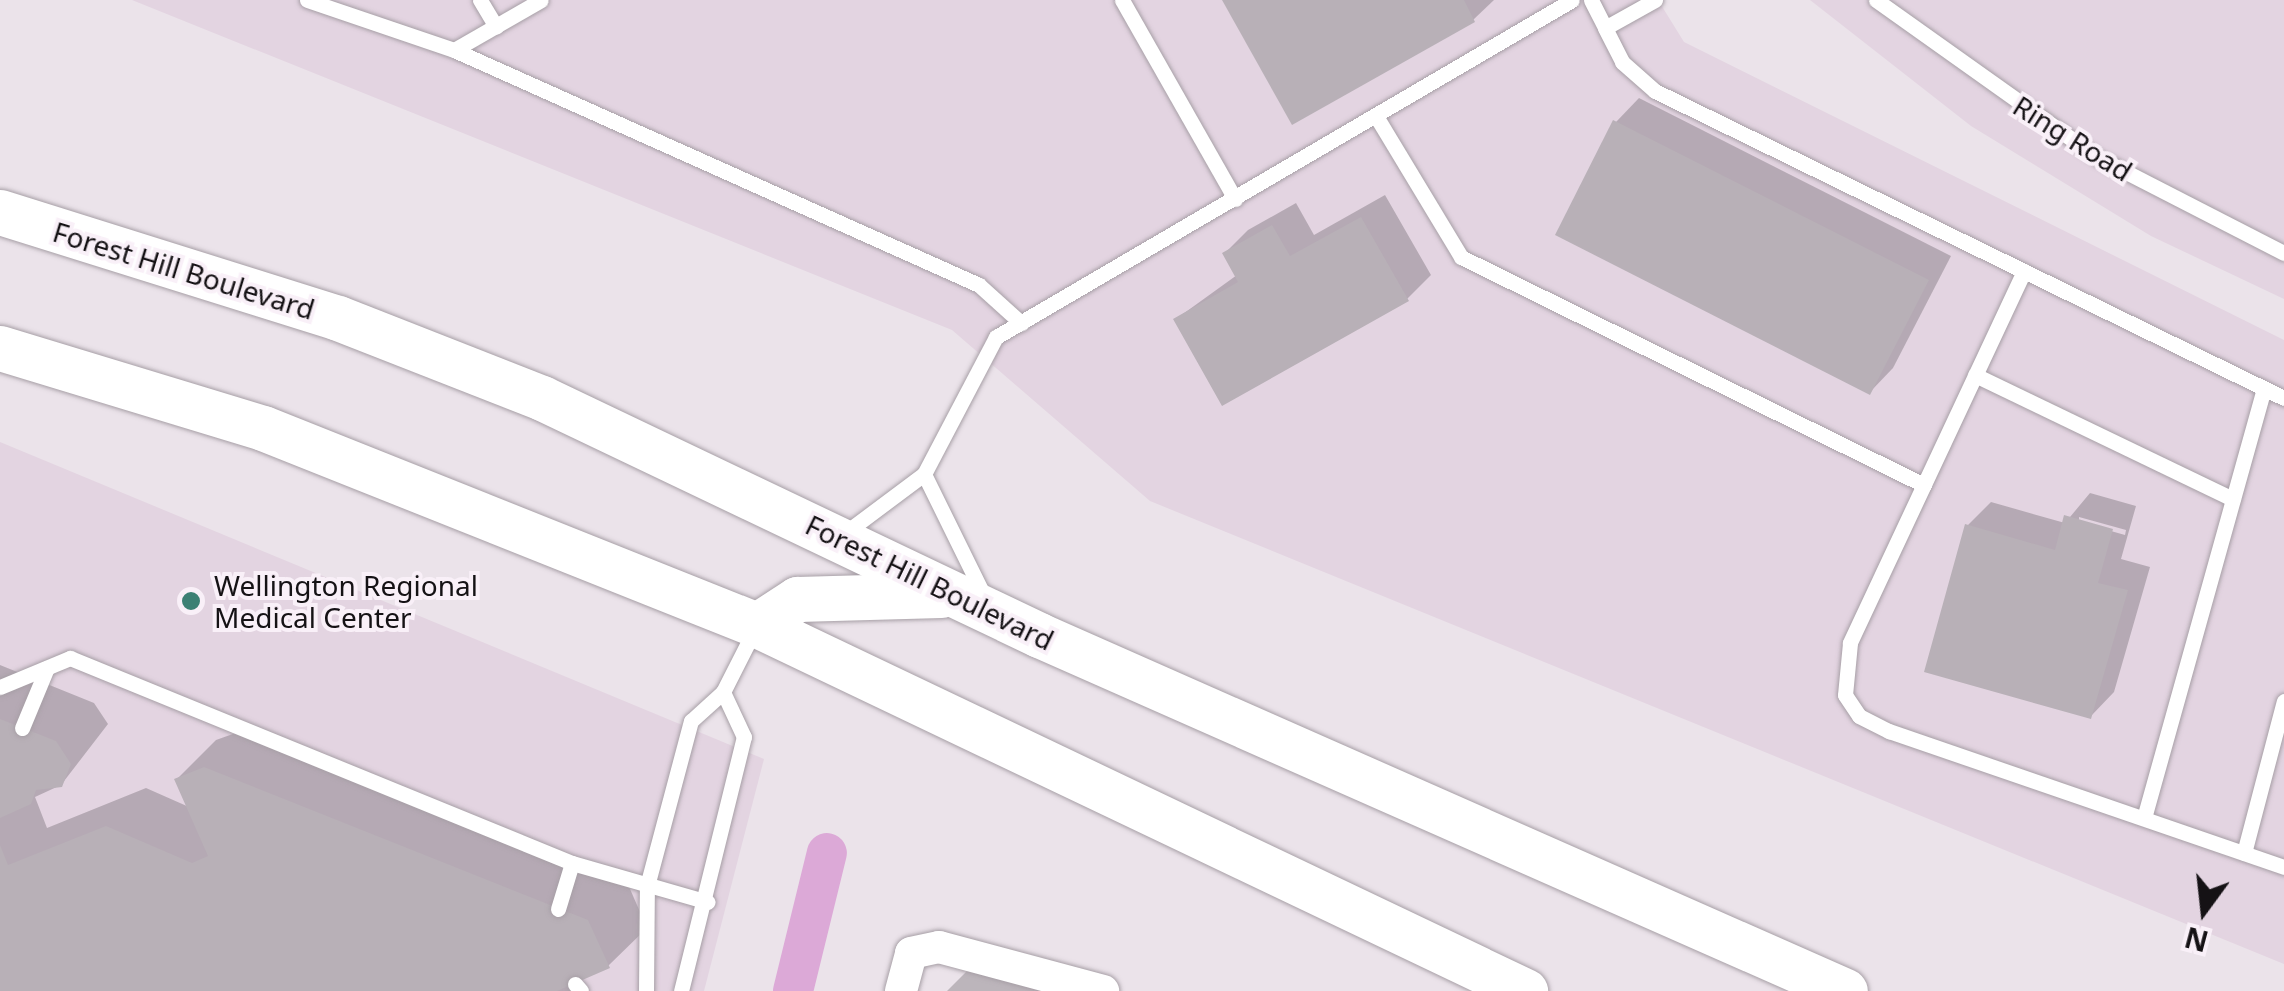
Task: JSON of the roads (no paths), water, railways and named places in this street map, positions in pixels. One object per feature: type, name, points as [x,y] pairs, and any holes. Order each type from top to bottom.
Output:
[{"type":"main road","name":"Forest Hill Boulevard","points":[[0,212],[338,318],[542,398],[977,605],[1845,991]]},
{"type":"main road","points":[[0,348],[263,428],[757,626],[1525,991]]},
{"type":"main road","points":[[757,626],[798,598],[977,605]]},
{"type":"street","points":[[901,991],[911,953],[940,946],[1103,991]]},
{"type":"lane","points":[[480,0],[496,28]]},
{"type":"lane","points":[[454,50],[541,0]]},
{"type":"lane","points":[[1122,0],[1235,198]]},
{"type":"lane","points":[[840,537],[924,474],[996,337],[1572,0]]},
{"type":"lane","points":[[1591,0],[1622,62],[1656,90],[2284,398]]},
{"type":"lane","points":[[1605,28],[1655,0]]},
{"type":"lane","name":"Ring Road","points":[[1876,0],[2096,157],[2284,253]]},
{"type":"lane","points":[[314,1],[454,50],[980,285],[1021,323]]},
{"type":"lane","points":[[1376,116],[1461,256],[1924,485]]},
{"type":"lane","points":[[2024,271],[1843,668],[1858,716],[2284,866]]},
{"type":"lane","points":[[1975,375],[2233,499]]},
{"type":"lane","points":[[2144,818],[2264,388]]},
{"type":"lane","points":[[924,474],[977,605]]},
{"type":"lane","points":[[646,991],[647,886],[692,721],[723,692],[757,626]]},
{"type":"lane","points":[[0,687],[70,658],[572,864],[708,902]]},
{"type":"lane","points":[[22,728],[47,668]]},
{"type":"lane","points":[[682,991],[708,902],[744,738],[723,692]]},
{"type":"lane","points":[[2244,852],[2284,702]]},
{"type":"lane","points":[[558,908],[572,864]]},
{"type":"waterway","points":[[793,991],[827,853]]},
{"type":"place","name":"Wellington Regional Medical Center","points":[[191,601]]}]
